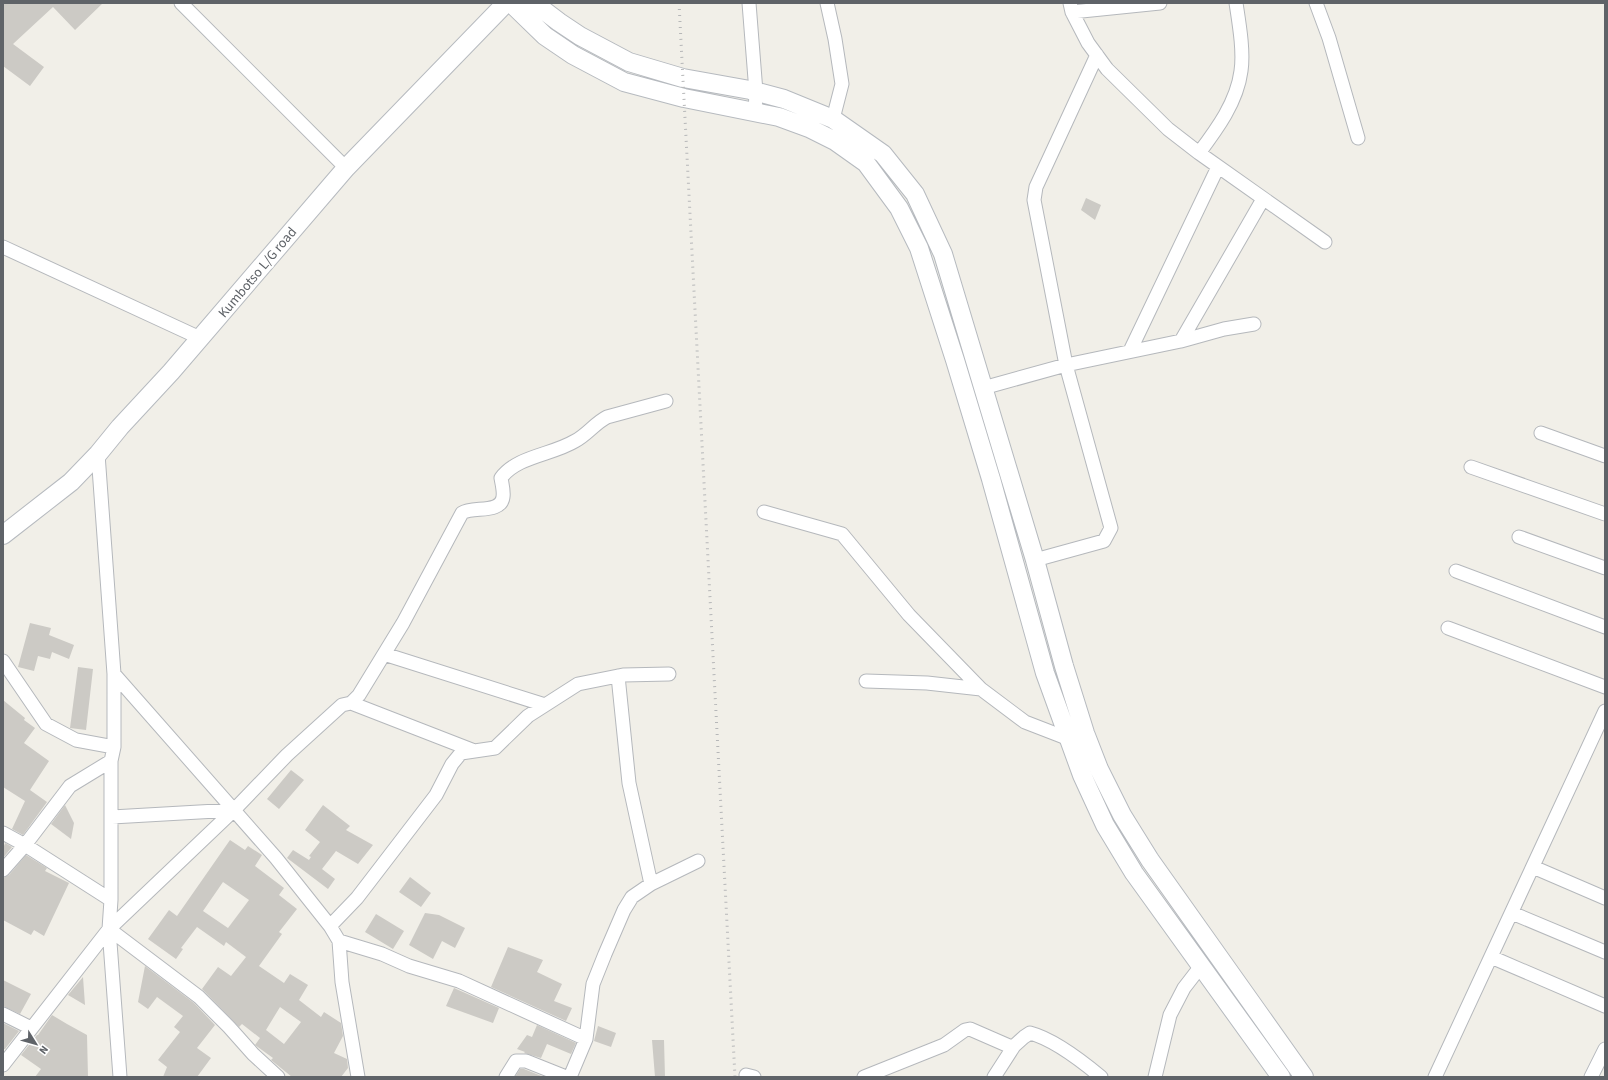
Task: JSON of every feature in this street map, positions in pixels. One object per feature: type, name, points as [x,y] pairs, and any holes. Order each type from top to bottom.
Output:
[{"type":"main road","name":"Kumbotso L/G road","points":[[5,531],[71,482],[98,454],[120,427],[171,372],[346,168],[506,3]]},
{"type":"main road","points":[[511,3],[544,36],[573,55],[624,82],[684,98],[755,112],[785,120],[809,128],[835,141],[866,163],[899,208],[919,248],[991,479],[1045,673],[1082,775],[1105,825],[1134,873],[1281,1077]]},
{"type":"main road","points":[[534,3],[580,36],[630,62],[683,78],[756,92],[802,105],[833,119],[883,154],[915,194],[943,254],[1035,560],[1064,666],[1085,733],[1099,770],[1119,808],[1150,860],[1304,1077]]},
{"type":"street","points":[[181,3],[346,168]]},
{"type":"street","points":[[749,3],[756,92],[755,112]]},
{"type":"street","points":[[827,3],[835,39],[842,84],[833,119]]},
{"type":"street","points":[[1160,3],[1071,8],[1088,43],[1107,69],[1168,129],[1199,154],[1325,242]]},
{"type":"street","points":[[1199,154],[1222,124],[1236,92],[1241,71],[1240,39],[1236,3]]},
{"type":"street","points":[[1316,3],[1329,38],[1358,138]]},
{"type":"street","points":[[1035,560],[1104,541],[1111,528],[1066,365],[1035,214],[1034,200],[1036,187],[1097,56]]},
{"type":"street","points":[[1130,351],[1218,167]]},
{"type":"street","points":[[1181,341],[1263,199]]},
{"type":"street","points":[[3,247],[200,338]]},
{"type":"street","points":[[983,388],[1066,365],[1181,341],[1224,329],[1254,324]]},
{"type":"street","points":[[3,1065],[109,929],[234,810],[286,755],[342,705],[351,703],[359,695],[403,623],[462,513],[470,510],[495,507],[499,505],[503,500],[504,495],[501,478],[506,471],[516,465],[576,441],[603,419],[666,402]]},
{"type":"street","points":[[1541,433],[1605,456]]},
{"type":"street","points":[[98,454],[114,674],[114,747],[111,762],[112,817],[111,900],[109,929],[120,1077]]},
{"type":"street","points":[[1471,467],[1605,514]]},
{"type":"street","points":[[764,512],[842,534],[909,615],[981,689],[1025,722],[1069,739]]},
{"type":"street","points":[[1519,537],[1605,568]]},
{"type":"street","points":[[1456,571],[1605,627]]},
{"type":"street","points":[[1448,628],[1605,687]]},
{"type":"street","points":[[384,654],[546,705]]},
{"type":"street","points":[[3,661],[46,724],[76,740],[114,747]]},
{"type":"street","points":[[114,674],[276,858],[330,926],[339,941],[342,982],[358,1077]]},
{"type":"street","points":[[330,926],[357,898],[436,795],[452,764],[461,753],[472,750],[495,748],[528,716],[578,684],[618,676],[670,674]]},
{"type":"street","points":[[618,676],[629,783],[651,884]]},
{"type":"street","points":[[866,681],[927,683],[981,689]]},
{"type":"street","points":[[351,703],[472,750]]},
{"type":"street","points":[[1435,1077],[1605,711]]},
{"type":"street","points":[[3,870],[25,845],[70,786],[111,762]]},
{"type":"street","points":[[112,817],[234,810]]},
{"type":"street","points":[[3,833],[25,845],[111,900]]},
{"type":"street","points":[[570,1077],[586,1040],[594,984],[624,910],[632,897],[651,884],[698,861]]},
{"type":"street","points":[[1533,867],[1605,898]]},
{"type":"street","points":[[1512,912],[1605,952]]},
{"type":"street","points":[[109,929],[199,997],[229,1026],[253,1054],[278,1077]]},
{"type":"street","points":[[339,941],[382,954],[409,966],[459,982],[507,1002],[586,1040]]},
{"type":"street","points":[[1491,957],[1605,1006]]},
{"type":"street","points":[[1154,1077],[1170,1015],[1184,988],[1201,966]]},
{"type":"street","points":[[3,1014],[31,1028]]},
{"type":"street","points":[[864,1077],[944,1046],[966,1030],[970,1029],[1003,1044],[1014,1046]]},
{"type":"street","points":[[994,1077],[1014,1046],[1024,1036],[1030,1033],[1064,1050],[1101,1077]]},
{"type":"street","points":[[1591,1077],[1605,1049]]},
{"type":"street","points":[[506,1077],[516,1061],[526,1061],[566,1077]]},
{"type":"building","points":[[3,3],[103,3],[75,30],[53,7],[13,44],[44,67],[30,86],[3,66]]},
{"type":"building","points":[[1086,198],[1101,205],[1095,220],[1081,210]]},
{"type":"building","points":[[30,623],[51,628],[49,635],[74,645],[69,659],[52,652],[50,659],[38,656],[34,671],[18,667]]},
{"type":"building","points":[[78,667],[93,669],[86,730],[70,728]]},
{"type":"building","points":[[3,700],[25,718],[24,720],[35,728],[24,743],[49,761],[30,790],[47,802],[23,835],[12,829],[25,801],[3,787]]},
{"type":"building","points":[[291,770],[304,780],[279,809],[267,799]]},
{"type":"building","points":[[65,805],[74,823],[71,839],[51,824]]},
{"type":"building","points":[[323,805],[350,826],[346,830],[373,845],[358,864],[336,851],[322,869],[335,879],[328,889],[287,858],[293,850],[309,860],[311,857],[309,856],[320,842],[305,830]]},
{"type":"building","points":[[230,840],[245,850],[248,846],[262,855],[255,866],[284,888],[279,895],[297,909],[279,932],[282,934],[259,966],[284,983],[290,974],[308,985],[299,1000],[321,1017],[324,1012],[341,1023],[343,1036],[334,1053],[347,1059],[348,1068],[341,1077],[292,1077],[271,1060],[273,1058],[255,1045],[260,1038],[242,1024],[239,1027],[202,989],[218,967],[231,976],[246,957],[226,942],[224,946],[197,927],[181,948],[183,949],[176,959],[148,939],[169,910],[177,916]],"holes":[[[223,882],[249,900],[228,928],[203,911]],[[280,1007],[301,1022],[284,1044],[266,1030]]]},
{"type":"building","points":[[5,843],[12,847],[3,858],[3,849]]},
{"type":"building","points":[[26,855],[47,868],[45,871],[69,883],[44,936],[34,930],[31,935],[3,920],[3,878],[9,875]]},
{"type":"building","points":[[410,877],[431,893],[421,907],[399,892]]},
{"type":"building","points":[[425,913],[439,915],[465,928],[455,948],[442,941],[433,959],[409,945]]},
{"type":"building","points":[[376,914],[404,931],[393,949],[365,932]]},
{"type":"building","points":[[508,947],[543,960],[537,972],[562,984],[554,1001],[572,1008],[566,1021],[491,987]]},
{"type":"building","points":[[145,966],[194,1003],[215,1025],[197,1048],[211,1058],[197,1077],[163,1077],[167,1067],[158,1060],[180,1032],[174,1027],[183,1016],[157,997],[148,1009],[138,1002]]},
{"type":"building","points":[[83,977],[85,1005],[68,995]]},
{"type":"building","points":[[3,980],[31,994],[20,1014],[3,1006]]},
{"type":"building","points":[[454,988],[499,1008],[493,1023],[446,1006]]},
{"type":"building","points":[[52,1015],[87,1035],[88,1077],[35,1077],[41,1069],[21,1055]]},
{"type":"building","points":[[3,1023],[19,1031],[5,1049],[3,1049]]},
{"type":"building","points":[[537,1025],[576,1043],[571,1054],[547,1044],[541,1058],[524,1053],[525,1052],[517,1049],[527,1035],[532,1037]]},
{"type":"building","points":[[598,1026],[616,1033],[611,1047],[594,1041]]},
{"type":"building","points":[[652,1040],[664,1040],[665,1077],[655,1077]]},
{"type":"building","points":[[520,1069],[524,1069],[544,1077],[515,1077]]},
{"type":"railway","points":[[679,3],[735,1077]]}]
